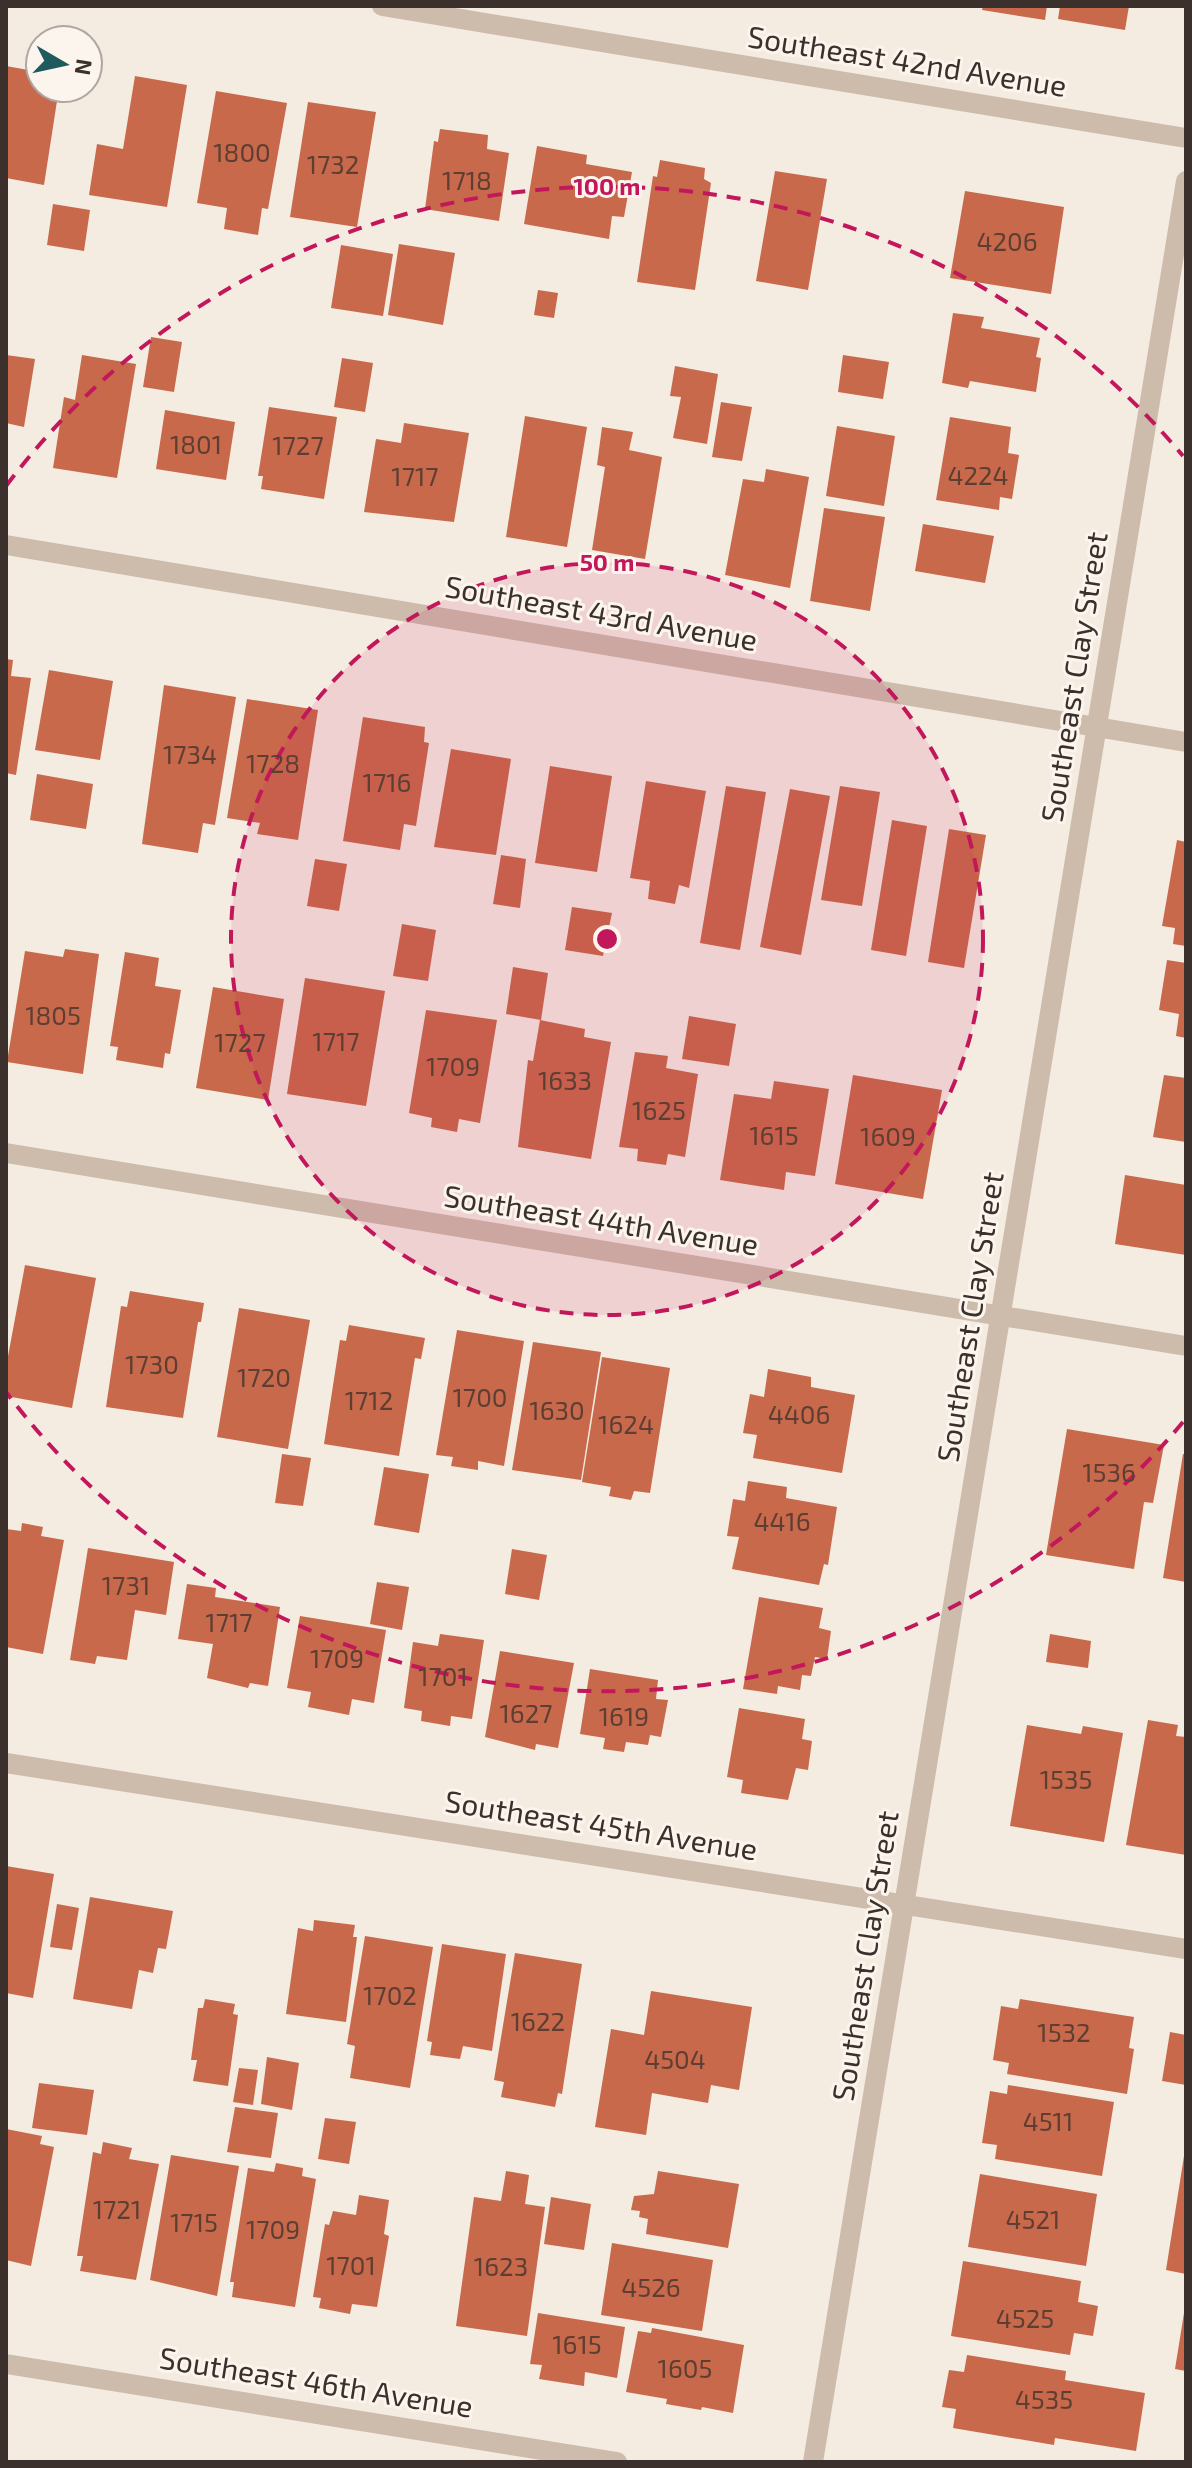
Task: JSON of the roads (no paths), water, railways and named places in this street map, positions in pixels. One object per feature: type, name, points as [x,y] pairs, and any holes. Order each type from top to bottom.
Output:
[{"type":"street","name":"Southeast 42nd Avenue","points":[[382,6],[1186,138]]},
{"type":"street","name":"Southeast Clay Street","points":[[813,2462],[1186,181]]},
{"type":"street","name":"Southeast 43rd Avenue","points":[[6,545],[1186,742]]},
{"type":"street","name":"Southeast 44th Avenue","points":[[6,1153],[1186,1346]]},
{"type":"street","name":"Southeast 45th Avenue","points":[[6,1763],[1186,1949]]},
{"type":"street","name":"Southeast 46th Avenue","points":[[6,2364],[617,2462]]}]
